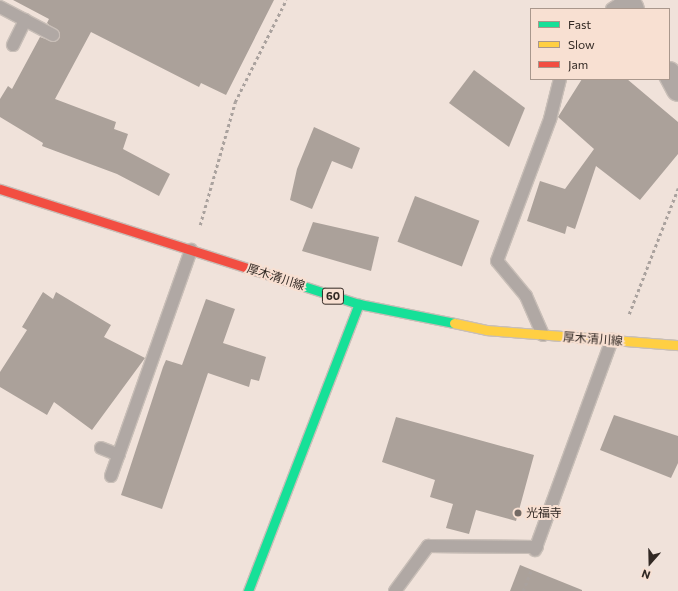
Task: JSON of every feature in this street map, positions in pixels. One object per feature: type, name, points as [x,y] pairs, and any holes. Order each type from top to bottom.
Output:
[{"type":"main road","name":"厚木清川線","points":[[0,189],[359,304],[487,330],[678,345]]},
{"type":"main road","points":[[248,591],[359,304]]},
{"type":"street","points":[[670,75],[678,90]]},
{"type":"lane","points":[[614,8],[627,0]]},
{"type":"lane","points":[[0,7],[53,35]]},
{"type":"lane","points":[[13,45],[25,20]]},
{"type":"lane","points":[[543,335],[526,296],[497,261],[550,120],[560,80]]},
{"type":"lane","points":[[111,476],[192,250]]},
{"type":"lane","points":[[395,591],[428,546],[536,548],[612,340]]},
{"type":"lane","points":[[101,448],[119,455]]},
{"type":"path","points":[[192,250],[235,102],[286,0]]},
{"type":"path","points":[[639,287],[678,188]]},
{"type":"building","points":[[13,0],[274,0],[226,95],[201,83],[199,87],[91,32],[55,99],[116,122],[114,129],[128,134],[123,149],[170,174],[159,196],[117,174],[42,146],[43,143],[0,117],[0,99],[8,86],[12,89],[40,37],[54,42],[60,35],[47,23],[49,19]]},
{"type":"building","points":[[474,70],[525,108],[509,147],[449,103]]},
{"type":"building","points":[[581,80],[628,80],[678,122],[678,154],[640,200],[596,166],[575,229],[567,226],[565,234],[527,221],[540,181],[565,189],[594,149],[558,117]]},
{"type":"building","points":[[314,127],[360,148],[352,169],[332,161],[312,209],[290,200],[297,169]]},
{"type":"building","points":[[415,196],[479,221],[462,266],[397,242]]},
{"type":"building","points":[[313,222],[379,237],[371,271],[302,251]]},
{"type":"building","points":[[43,292],[53,299],[56,292],[111,325],[104,337],[145,358],[92,430],[54,402],[47,415],[0,387],[0,372],[27,330],[22,327]]},
{"type":"building","points":[[206,299],[235,309],[223,343],[266,357],[259,381],[251,379],[249,387],[208,373],[162,509],[121,495],[166,360],[182,365]]},
{"type":"building","points":[[614,415],[678,436],[678,463],[671,478],[600,450]]},
{"type":"building","points":[[396,417],[534,455],[516,521],[476,510],[469,534],[446,528],[453,504],[430,497],[435,480],[382,462]]},
{"type":"building","points":[[520,565],[582,590],[582,591],[510,591]]},
{"type":"traffic: fast","points":[[297,284],[359,304],[454,323]]},
{"type":"traffic: fast","points":[[248,591],[359,304]]},
{"type":"traffic: slow","points":[[454,323],[487,330],[678,345]]},
{"type":"traffic: jam","points":[[0,189],[297,284]]},
{"type":"place","name":"光福寺","points":[[518,513]]}]
